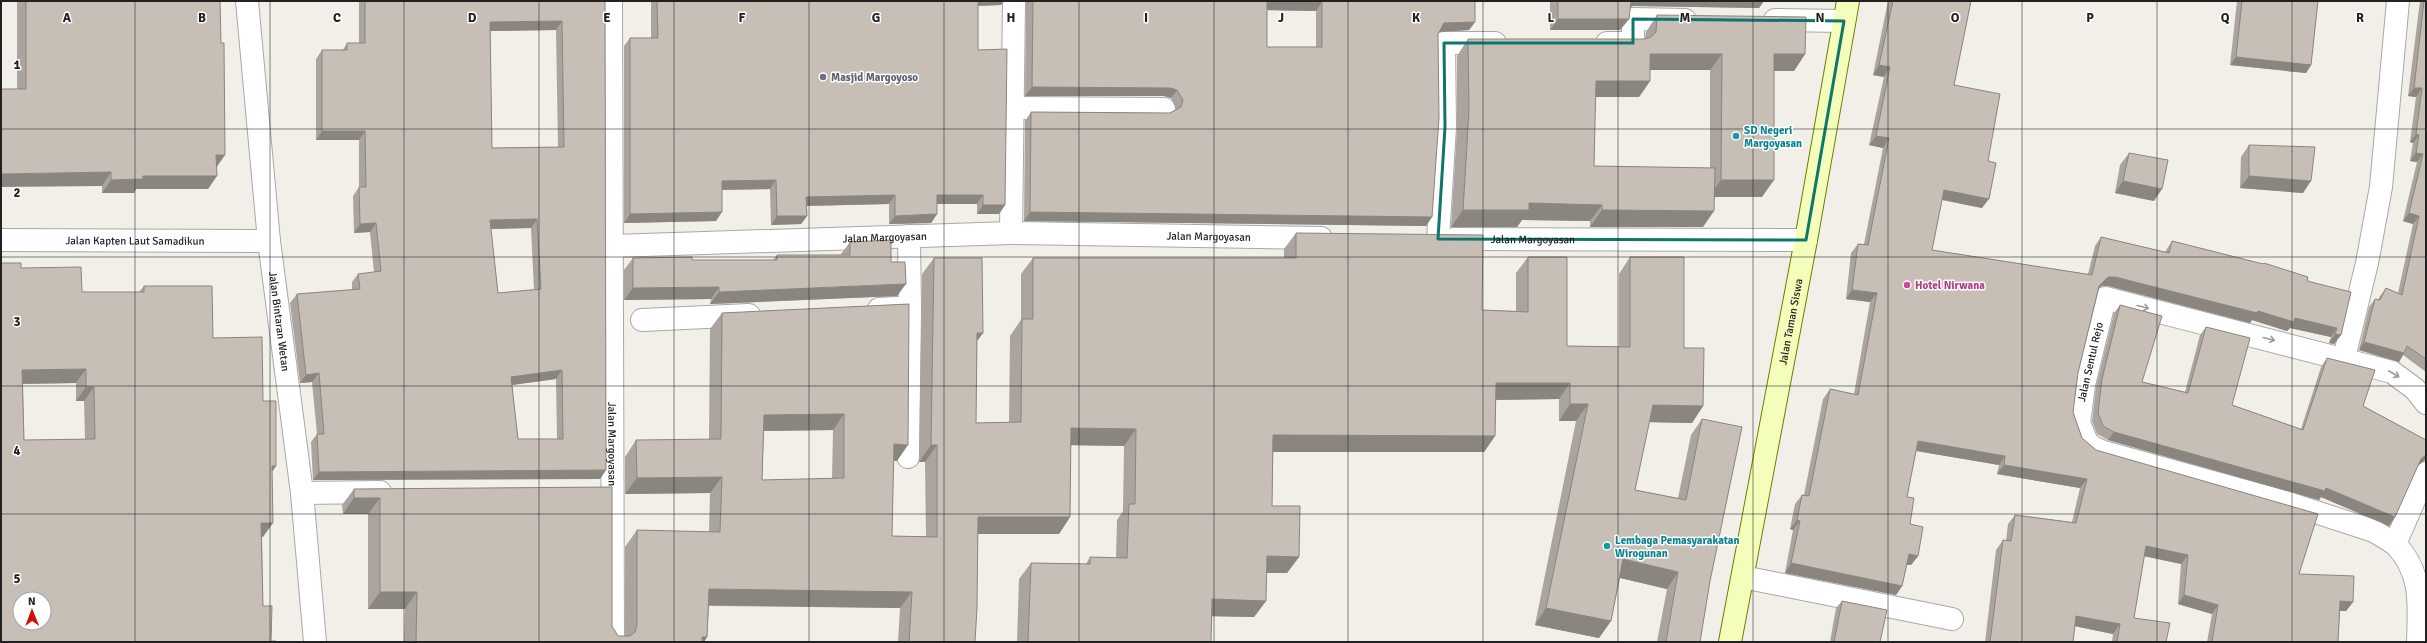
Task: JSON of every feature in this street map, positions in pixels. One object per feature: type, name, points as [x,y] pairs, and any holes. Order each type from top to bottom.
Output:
[{"type":"main road","name":"Jalan Taman Siswa","points":[[1730,642],[1806,240],[1846,11]]},
{"type":"street","name":"Jalan Bintaran Wetan","points":[[247,1],[269,241],[302,493],[315,642]]},
{"type":"street","name":"Jalan Margoyasan","points":[[611,1],[613,246],[613,642]]},
{"type":"street","points":[[1011,233],[1014,1]]},
{"type":"street","points":[[2344,358],[2367,263],[2381,187],[2398,1]]},
{"type":"street","points":[[1756,20],[1846,11]]},
{"type":"street","points":[[1586,43],[1633,44],[1633,19],[1702,20]]},
{"type":"street","points":[[1438,239],[1445,127],[1444,43],[1515,43]]},
{"type":"street","points":[[1012,108],[1164,109]]},
{"type":"street","name":"Jalan Margoyasan","points":[[613,246],[1011,233],[1343,238]]},
{"type":"street","points":[[908,457],[910,311],[909,236]]},
{"type":"street","name":"Jalan Margoyasan","points":[[1415,239],[1806,240]]},
{"type":"street","name":"Jalan Kapten Laut Samadikun","points":[[1,240],[269,241]]},
{"type":"street","name":"Jalan Sentul Rejo","points":[[2418,642],[2418,588],[2412,567],[2395,544],[2374,531],[2288,504],[2094,448],[2082,434],[2079,415],[2105,298],[2344,358],[2392,372],[2415,389],[2426,403]]},
{"type":"street","points":[[857,310],[897,308],[910,311]]},
{"type":"street","points":[[642,320],[770,314]]},
{"type":"street","points":[[2395,544],[2426,473]]},
{"type":"street","points":[[589,491],[613,491]]},
{"type":"street","points":[[302,493],[398,492]]},
{"type":"street","points":[[1743,577],[1952,619]]},
{"type":"highlighted area","points":[[1633,19],[1844,21],[1806,240],[1438,239],[1445,127],[1444,43],[1633,43]]},
{"type":"building","points":[[26,1],[220,1],[221,43],[224,43],[225,155],[216,155],[217,176],[143,176],[143,179],[111,180],[111,172],[1,174],[1,89],[26,89]]},
{"type":"building","points":[[365,1],[605,1],[606,470],[319,472],[317,434],[324,434],[319,373],[306,375],[297,294],[360,289],[358,274],[381,271],[376,223],[360,224],[359,187],[366,187],[365,131],[322,131],[322,50],[347,50],[347,43],[365,43]],"holes":[[[562,21],[564,147],[492,148],[490,22]],[[537,219],[541,289],[498,293],[490,220]],[[562,370],[563,439],[518,439],[511,377]]]},
{"type":"building","points":[[657,1],[978,1],[978,50],[1007,49],[1005,205],[983,205],[983,195],[937,195],[937,214],[895,216],[895,195],[806,197],[807,216],[777,216],[776,180],[722,181],[722,212],[630,214],[630,38],[658,38]]},
{"type":"building","points":[[1033,1],[1267,1],[1475,1],[1475,22],[1444,23],[1438,34],[1439,118],[1432,217],[1030,212],[1031,112],[1170,113],[1181,107],[1183,100],[1177,90],[1170,88],[1032,87]],"holes":[[[1267,1],[1322,2],[1322,47],[1267,47]]]},
{"type":"building","points":[[1558,1],[1631,1],[1629,19],[1558,19]]},
{"type":"building","points":[[1893,1],[1971,1],[1954,85],[2000,94],[1988,161],[1996,163],[1989,199],[1944,190],[1932,250],[2092,275],[2101,237],[2169,253],[2172,241],[2263,264],[2264,263],[2308,277],[2307,281],[2351,292],[2341,335],[2335,334],[2337,328],[2295,318],[2294,322],[2258,311],[2257,313],[2115,277],[2108,277],[2099,286],[2078,373],[2073,412],[2082,438],[2096,450],[2318,514],[2299,574],[2354,576],[2353,602],[2340,601],[2338,642],[2212,642],[2218,605],[2184,595],[2188,555],[2146,546],[2134,618],[2170,623],[2166,642],[2117,642],[2120,624],[2076,616],[2073,642],[1990,642],[2003,540],[2011,541],[2015,515],[2076,523],[2087,479],[2004,465],[2005,456],[1918,441],[1907,497],[1914,498],[1910,524],[1923,527],[1918,556],[1909,554],[1902,586],[1791,563],[1800,521],[1797,520],[1802,495],[1809,496],[1830,389],[1858,395],[1877,293],[1852,290],[1858,244],[1868,245],[1889,138],[1876,136],[1890,67],[1879,65]]},
{"type":"building","points":[[2242,1],[2318,1],[2311,65],[2236,57]]},
{"type":"building","points":[[2424,1],[2426,1],[2426,359],[2407,346],[2404,353],[2364,342],[2375,299],[2380,300],[2386,288],[2402,295],[2419,216],[2409,213],[2423,154],[2416,153],[2419,135],[2416,134],[2422,88],[2414,88]]},
{"type":"building","points":[[1657,15],[1806,17],[1805,54],[1774,54],[1774,180],[1721,180],[1722,54],[1650,54],[1650,81],[1596,81],[1594,166],[1715,168],[1714,211],[1602,210],[1602,205],[1529,203],[1529,210],[1463,210],[1469,111],[1468,39],[1645,39],[1651,37],[1656,32]]},
{"type":"building","points":[[2249,145],[2315,147],[2311,181],[2249,176]]},
{"type":"building","points":[[2129,153],[2168,160],[2162,189],[2123,181]]},
{"type":"building","points":[[1296,233],[1483,235],[1482,310],[1528,312],[1528,257],[1567,257],[1567,346],[1630,347],[1630,257],[1684,257],[1684,348],[1704,348],[1703,406],[1653,405],[1635,490],[1686,500],[1702,419],[1742,427],[1710,581],[1700,642],[1666,642],[1678,572],[1623,559],[1611,621],[1546,608],[1588,404],[1570,404],[1570,383],[1496,383],[1495,436],[1273,435],[1272,506],[1300,506],[1299,557],[1267,556],[1266,601],[1212,599],[1211,642],[1028,642],[1031,563],[1090,564],[1090,557],[1127,558],[1129,504],[1135,504],[1136,429],[1071,428],[1070,517],[978,517],[975,642],[909,642],[912,592],[709,589],[707,637],[702,637],[702,642],[416,642],[417,592],[380,592],[380,498],[354,498],[354,489],[612,487],[612,626],[618,636],[630,636],[635,632],[637,625],[637,530],[720,532],[722,477],[637,478],[636,440],[721,439],[722,313],[909,304],[908,445],[894,444],[892,536],[937,537],[937,445],[931,445],[934,258],[982,258],[983,333],[977,333],[976,423],[1021,422],[1022,319],[1033,319],[1033,258],[1296,258]],"holes":[[[844,414],[844,478],[762,480],[764,415]]]},
{"type":"building","points":[[891,240],[891,262],[905,262],[906,284],[719,292],[719,287],[633,288],[633,258],[692,257],[692,260],[777,260],[777,255],[850,255],[850,242]]},
{"type":"building","points":[[1,263],[21,263],[21,268],[81,267],[82,292],[144,292],[144,286],[212,286],[213,338],[262,337],[263,401],[276,401],[276,466],[272,466],[273,523],[261,523],[263,606],[272,606],[271,641],[276,642],[1,642]],"holes":[[[86,369],[86,387],[94,387],[95,439],[24,440],[22,370]]]},
{"type":"building","points":[[2120,305],[2162,316],[2142,382],[2188,393],[2206,327],[2250,338],[2232,405],[2303,430],[2327,358],[2375,370],[2363,406],[2426,440],[2426,455],[2421,459],[2395,517],[2326,488],[2325,491],[2114,432],[2103,426],[2098,413],[2102,379]]},
{"type":"building","points":[[1842,601],[1887,610],[1880,642],[1834,642]]},
{"type":"place","name":"Masjid Margoyoso","points":[[823,77]]},
{"type":"place","name":"SD Negeri Margoyasan","points":[[1736,136]]},
{"type":"place","name":"Hotel Nirwana","points":[[1907,285]]},
{"type":"place","name":"Lembaga Pemasyarakatan Wirogunan","points":[[1607,546]]}]
